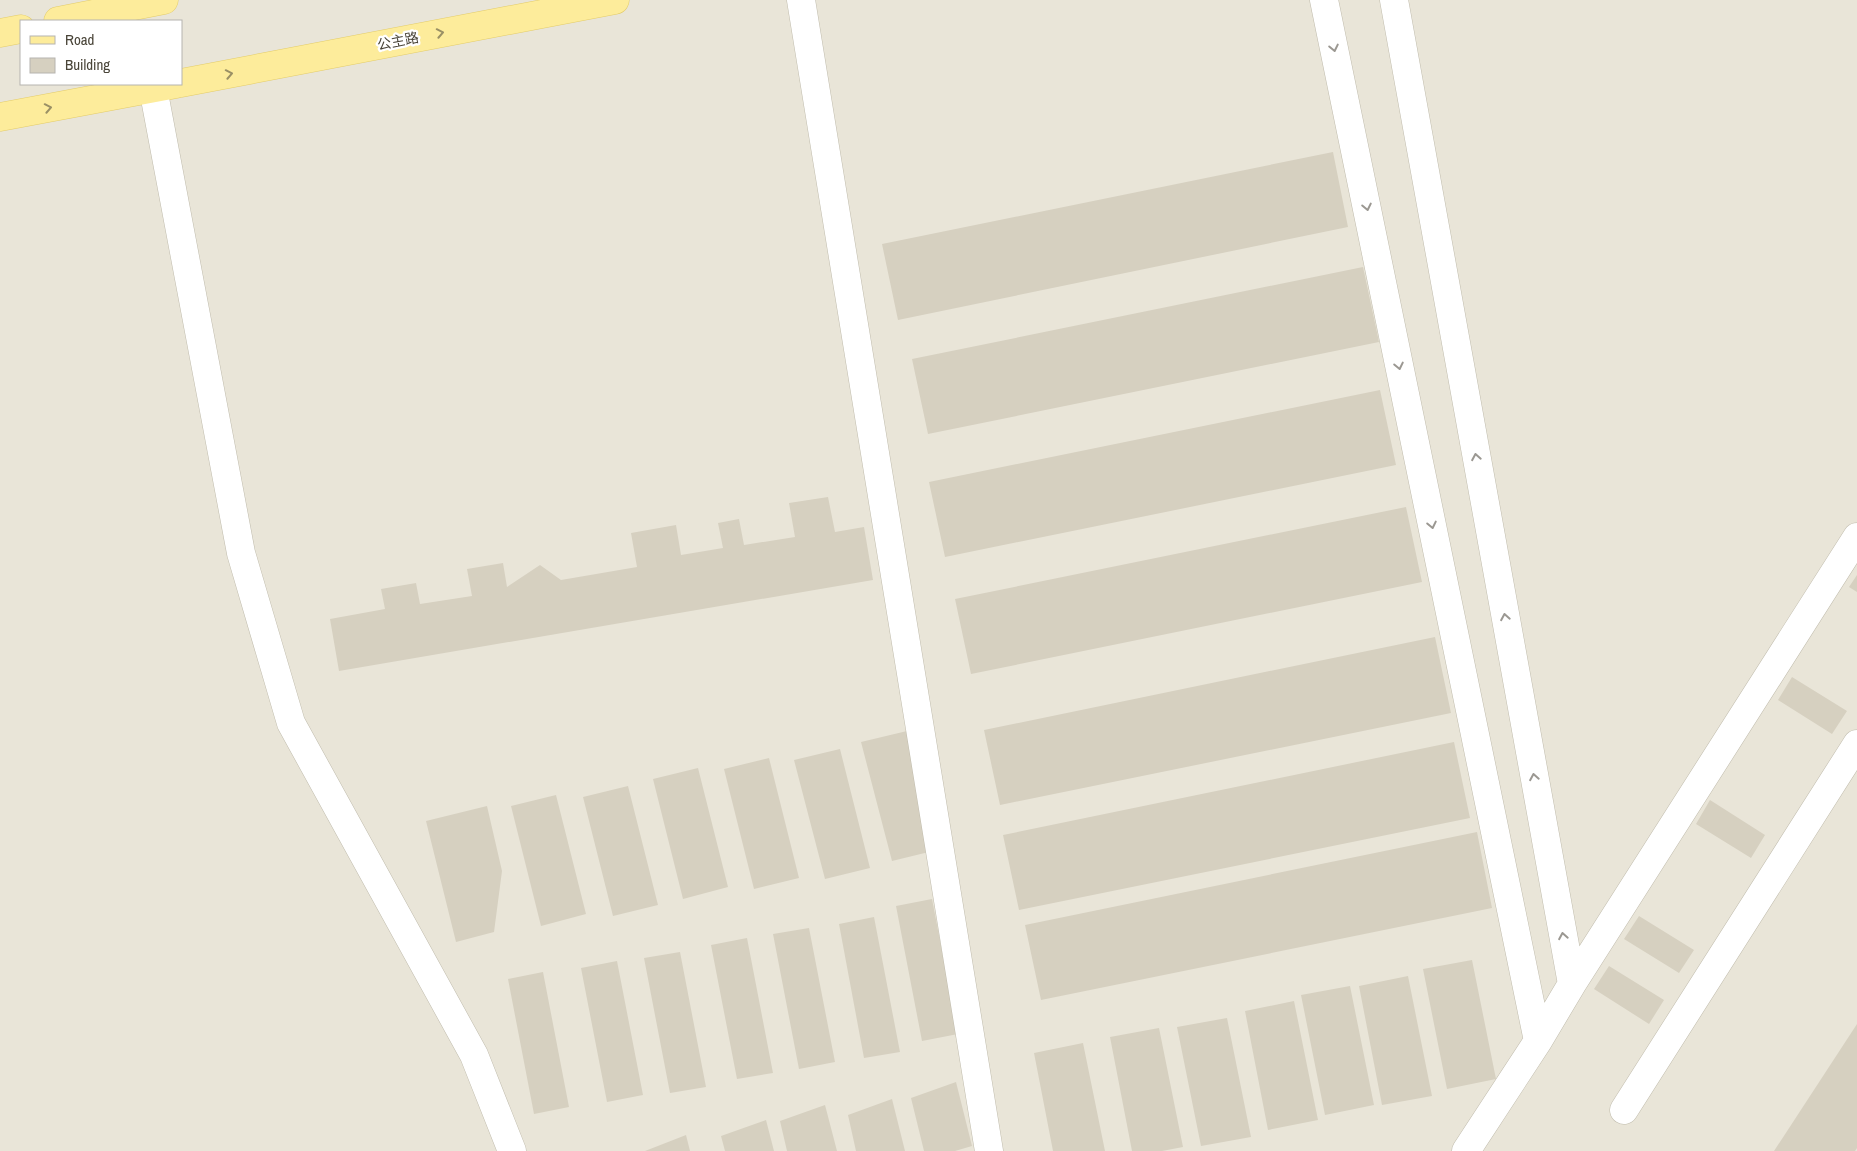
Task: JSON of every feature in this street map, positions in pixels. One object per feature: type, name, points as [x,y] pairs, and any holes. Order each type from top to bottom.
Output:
[{"type":"main road","points":[[63,20],[164,0]]},
{"type":"main road","name":"公主路","points":[[182,83],[615,0]]},
{"type":"main road","points":[[0,33],[20,29]]},
{"type":"main road","points":[[0,117],[164,86]]},
{"type":"street","points":[[801,0],[989,1151]]},
{"type":"street","points":[[1324,0],[1538,1041]]},
{"type":"street","points":[[1394,0],[1572,984]]},
{"type":"street","points":[[164,86],[241,553],[291,723],[474,1055],[512,1151]]},
{"type":"street","points":[[1466,1151],[1538,1041],[1572,984],[1857,537]]},
{"type":"street","points":[[1624,1110],[1857,744]]},
{"type":"shaded area","points":[[0,0],[1857,0],[1857,1151],[0,1151]]},
{"type":"building","points":[[1333,152],[1348,227],[898,320],[882,244]]},
{"type":"building","points":[[1363,267],[1379,342],[928,434],[912,359]]},
{"type":"building","points":[[1380,390],[1396,465],[945,557],[929,482]]},
{"type":"building","points":[[828,497],[835,532],[864,527],[873,580],[339,671],[330,619],[385,609],[381,589],[416,583],[420,604],[472,596],[467,569],[503,563],[507,587],[540,565],[561,580],[637,567],[631,533],[676,525],[681,555],[723,548],[718,523],[739,519],[744,545],[795,537],[789,503]]},
{"type":"building","points":[[1406,507],[1422,582],[971,674],[955,599]]},
{"type":"building","points":[[1857,575],[1857,592],[1849,587]]},
{"type":"building","points":[[1435,637],[1451,713],[1000,805],[984,730]]},
{"type":"building","points":[[1792,677],[1847,711],[1832,734],[1778,700]]},
{"type":"building","points":[[907,731],[937,850],[892,861],[861,742]]},
{"type":"building","points":[[1454,742],[1470,818],[1019,910],[1003,835]]},
{"type":"building","points":[[840,749],[870,868],[825,879],[794,760]]},
{"type":"building","points":[[769,758],[799,878],[754,889],[724,769]]},
{"type":"building","points":[[698,768],[728,887],[683,899],[653,779]]},
{"type":"building","points":[[628,786],[658,905],[613,916],[583,797]]},
{"type":"building","points":[[556,795],[586,914],[541,926],[511,806]]},
{"type":"building","points":[[1710,800],[1765,835],[1751,858],[1696,824]]},
{"type":"building","points":[[487,806],[502,871],[494,932],[456,942],[426,821]]},
{"type":"building","points":[[1477,832],[1492,908],[1041,1000],[1025,925]]},
{"type":"building","points":[[932,899],[958,1034],[922,1041],[896,906]]},
{"type":"building","points":[[1639,916],[1694,950],[1679,973],[1624,939]]},
{"type":"building","points":[[874,917],[900,1052],[864,1058],[839,924]]},
{"type":"building","points":[[809,928],[835,1062],[799,1069],[773,934]]},
{"type":"building","points":[[747,938],[773,1073],[737,1079],[711,945]]},
{"type":"building","points":[[680,952],[706,1087],[670,1093],[644,958]]},
{"type":"building","points":[[1472,960],[1496,1079],[1447,1089],[1423,969]]},
{"type":"building","points":[[617,961],[643,1095],[607,1102],[581,968]]},
{"type":"building","points":[[1609,966],[1664,1000],[1649,1024],[1594,989]]},
{"type":"building","points":[[543,972],[569,1107],[534,1114],[508,979]]},
{"type":"building","points":[[1408,976],[1432,1096],[1382,1105],[1359,986]]},
{"type":"building","points":[[1350,986],[1374,1105],[1325,1115],[1301,995]]},
{"type":"building","points":[[1294,1001],[1318,1120],[1268,1130],[1245,1011]]},
{"type":"building","points":[[1227,1018],[1251,1137],[1201,1146],[1177,1027]]},
{"type":"building","points":[[1857,1024],[1857,1148],[1855,1151],[1774,1151]]},
{"type":"building","points":[[1159,1028],[1183,1147],[1162,1151],[1132,1151],[1110,1037]]},
{"type":"building","points":[[1083,1043],[1105,1151],[1053,1151],[1034,1053]]},
{"type":"building","points":[[956,1082],[972,1146],[955,1151],[924,1151],[911,1098]]},
{"type":"building","points":[[892,1099],[905,1151],[856,1151],[848,1115]]},
{"type":"building","points":[[825,1105],[837,1151],[787,1151],[780,1121]]},
{"type":"building","points":[[766,1120],[774,1151],[725,1151],[721,1136]]},
{"type":"building","points":[[686,1135],[690,1151],[645,1151]]}]
